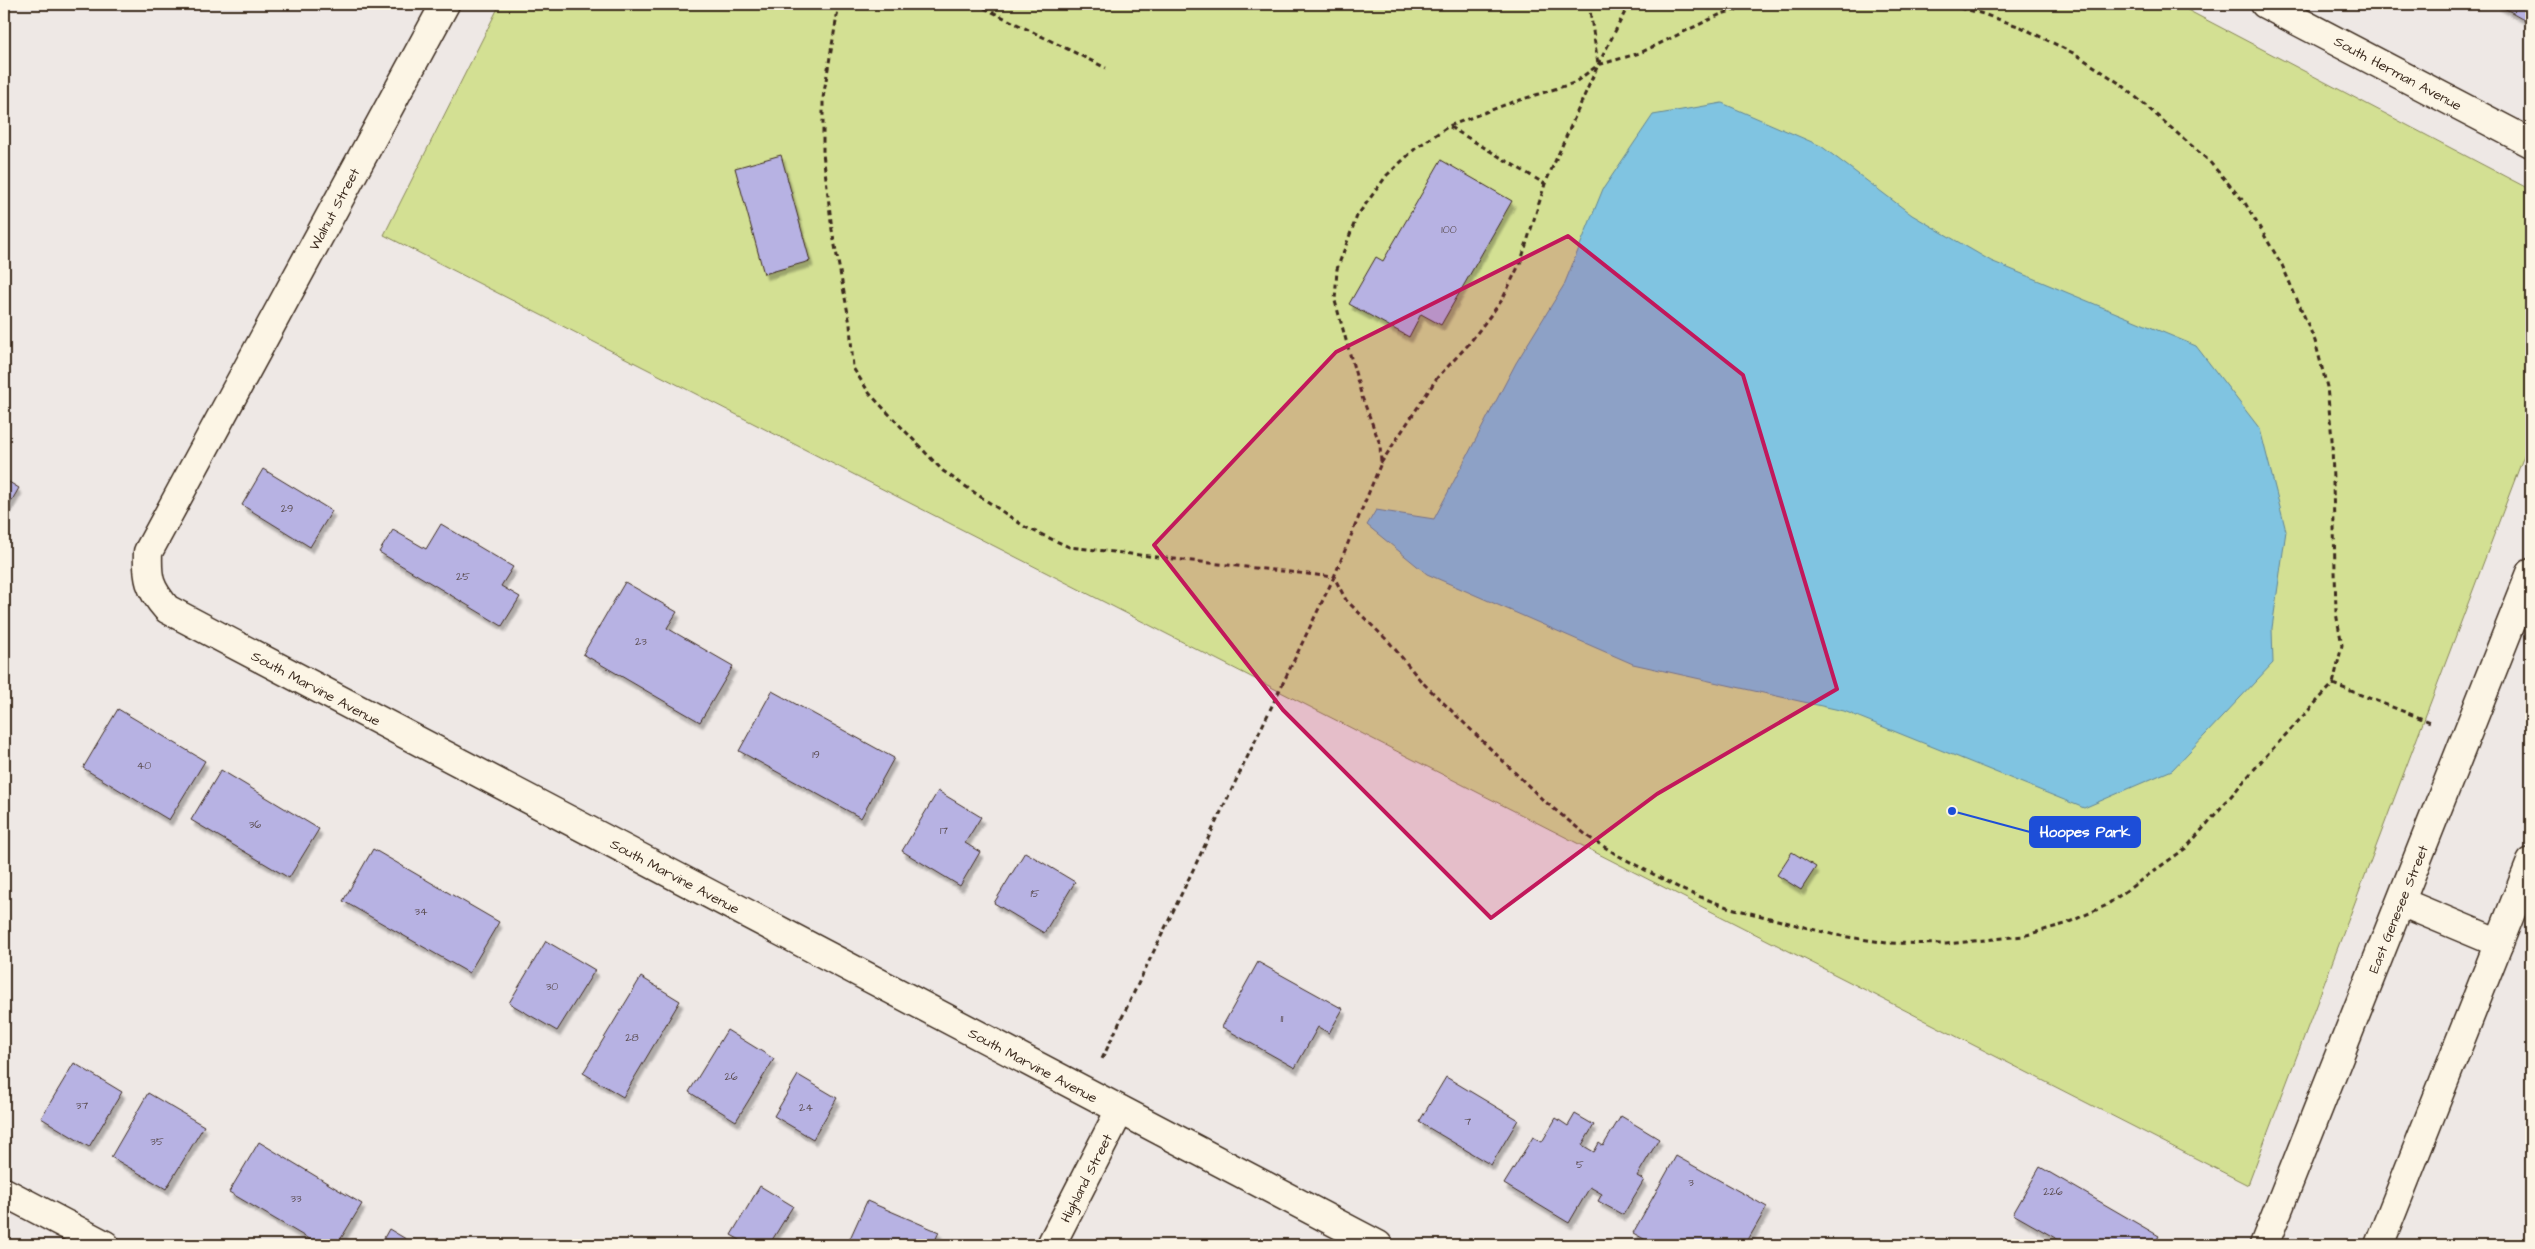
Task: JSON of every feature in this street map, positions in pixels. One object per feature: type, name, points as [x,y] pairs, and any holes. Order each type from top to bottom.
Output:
[{"type":"main road","name":"Walnut Street","points":[[223,414],[445,4]]},
{"type":"main road","name":"South Herman Avenue","points":[[2266,4],[2531,143]]},
{"type":"main road","name":"South Marvine Avenue","points":[[223,414],[148,552],[147,576],[154,594],[167,609],[1378,1245]]},
{"type":"main road","name":"East Genesee Street","points":[[2264,1245],[2531,573]]},
{"type":"main road","points":[[2380,1245],[2531,862]]},
{"type":"main road","points":[[2401,902],[2499,942]]},
{"type":"main road","name":"Highland Street","points":[[1051,1245],[1120,1110]]},
{"type":"main road","points":[[4,1192],[105,1245]]},
{"type":"path","points":[[839,4],[823,98],[823,153],[832,230],[850,324],[853,368],[870,394],[943,471],[1026,527],[1069,547],[1334,577]]},
{"type":"path","points":[[976,4],[1106,68]]},
{"type":"path","points":[[1589,4],[1598,65]]},
{"type":"path","points":[[1086,1092],[1334,577],[1381,463],[1437,378],[1468,345],[1502,300],[1521,261],[1545,184],[1598,65],[1629,4]]},
{"type":"path","points":[[1381,463],[1380,444],[1362,397],[1335,301],[1337,269],[1357,216],[1387,175],[1416,148],[1449,126],[1507,104],[1574,83],[1598,65],[1640,52],[1721,14],[1757,4]]},
{"type":"path","points":[[1334,577],[1346,600],[1390,643],[1421,681],[1543,800],[1590,838],[1619,856],[1685,891],[1727,907],[1819,932],[1887,943],[1946,944],[2023,936],[2066,924],[2105,906],[2186,848],[2264,758],[2333,684],[2342,645],[2336,613],[2332,438],[2327,387],[2315,341],[2282,265],[2245,203],[2208,160],[2122,85],[2077,55],[2021,27],[1980,13],[1943,4]]},
{"type":"path","points":[[1449,126],[1545,184]]},
{"type":"path","points":[[2333,684],[2438,726]]},
{"type":"highlighted area","points":[[1568,236],[1743,375],[1837,689],[1657,794],[1491,918],[1283,710],[1154,545],[1336,352]]},
{"type":"green space","points":[[500,4],[2176,4],[2531,190],[2531,437],[2248,1185],[384,235]]},
{"type":"water","points":[[1722,103],[1821,146],[1912,215],[1991,261],[2196,346],[2260,429],[2286,531],[2272,628],[2273,663],[2172,770],[2084,808],[1844,711],[1633,664],[1427,574],[1367,525],[1376,510],[1434,519],[1516,363],[1564,285],[1603,189],[1653,115]]},
{"type":"building","points":[[2497,4],[2531,4],[2531,23]]},
{"type":"building","points":[[781,155],[810,261],[764,274],[735,168]]},
{"type":"building","points":[[1441,160],[1512,201],[1441,325],[1421,314],[1409,337],[1349,304],[1376,257],[1383,261]]},
{"type":"building","points":[[263,469],[332,511],[310,547],[242,505]]},
{"type":"building","points":[[4,479],[19,488],[4,514]]},
{"type":"building","points":[[441,524],[513,567],[501,586],[520,597],[502,626],[379,552],[393,530],[426,549]]},
{"type":"building","points":[[625,582],[677,612],[667,628],[733,666],[700,722],[583,654]]},
{"type":"building","points":[[772,691],[894,758],[861,818],[739,751]]},
{"type":"building","points":[[118,709],[205,761],[169,820],[83,768]]},
{"type":"building","points":[[221,770],[319,829],[289,878],[191,820]]},
{"type":"building","points":[[938,791],[981,817],[965,843],[980,852],[960,886],[902,851]]},
{"type":"building","points":[[373,849],[499,922],[469,973],[343,901]]},
{"type":"building","points":[[1025,852],[1075,882],[1044,933],[994,903]]},
{"type":"building","points":[[1792,852],[1816,867],[1801,890],[1777,875]]},
{"type":"building","points":[[546,941],[595,970],[557,1031],[509,1003]]},
{"type":"building","points":[[1258,962],[1343,1009],[1329,1033],[1318,1027],[1295,1068],[1222,1027]]},
{"type":"building","points":[[641,977],[680,1001],[623,1097],[583,1073]]},
{"type":"building","points":[[727,1030],[774,1059],[736,1121],[689,1092]]},
{"type":"building","points":[[74,1063],[122,1092],[89,1147],[41,1118]]},
{"type":"building","points":[[798,1075],[837,1098],[813,1139],[774,1116]]},
{"type":"building","points":[[1446,1077],[1518,1120],[1491,1165],[1419,1122]]},
{"type":"building","points":[[148,1093],[204,1126],[166,1189],[111,1157]]},
{"type":"building","points":[[1575,1114],[1594,1125],[1582,1145],[1594,1152],[1599,1143],[1603,1146],[1621,1116],[1659,1139],[1637,1176],[1644,1180],[1623,1215],[1598,1201],[1602,1194],[1590,1187],[1569,1223],[1504,1184],[1533,1137],[1542,1142],[1556,1118],[1568,1126]]},
{"type":"building","points":[[259,1142],[362,1204],[337,1245],[319,1245],[229,1192]]},
{"type":"building","points":[[1676,1156],[1767,1207],[1745,1245],[1655,1245],[1633,1233]]},
{"type":"building","points":[[2040,1167],[2159,1236],[2154,1245],[2062,1245],[2064,1243],[2013,1214]]},
{"type":"building","points":[[760,1186],[793,1206],[769,1245],[749,1245],[731,1235]]},
{"type":"building","points":[[867,1201],[939,1232],[933,1245],[847,1245]]},
{"type":"building","points":[[389,1229],[416,1245],[380,1245]]},
{"type":"place","name":"Hoopes Park","points":[[1952,811]]}]
